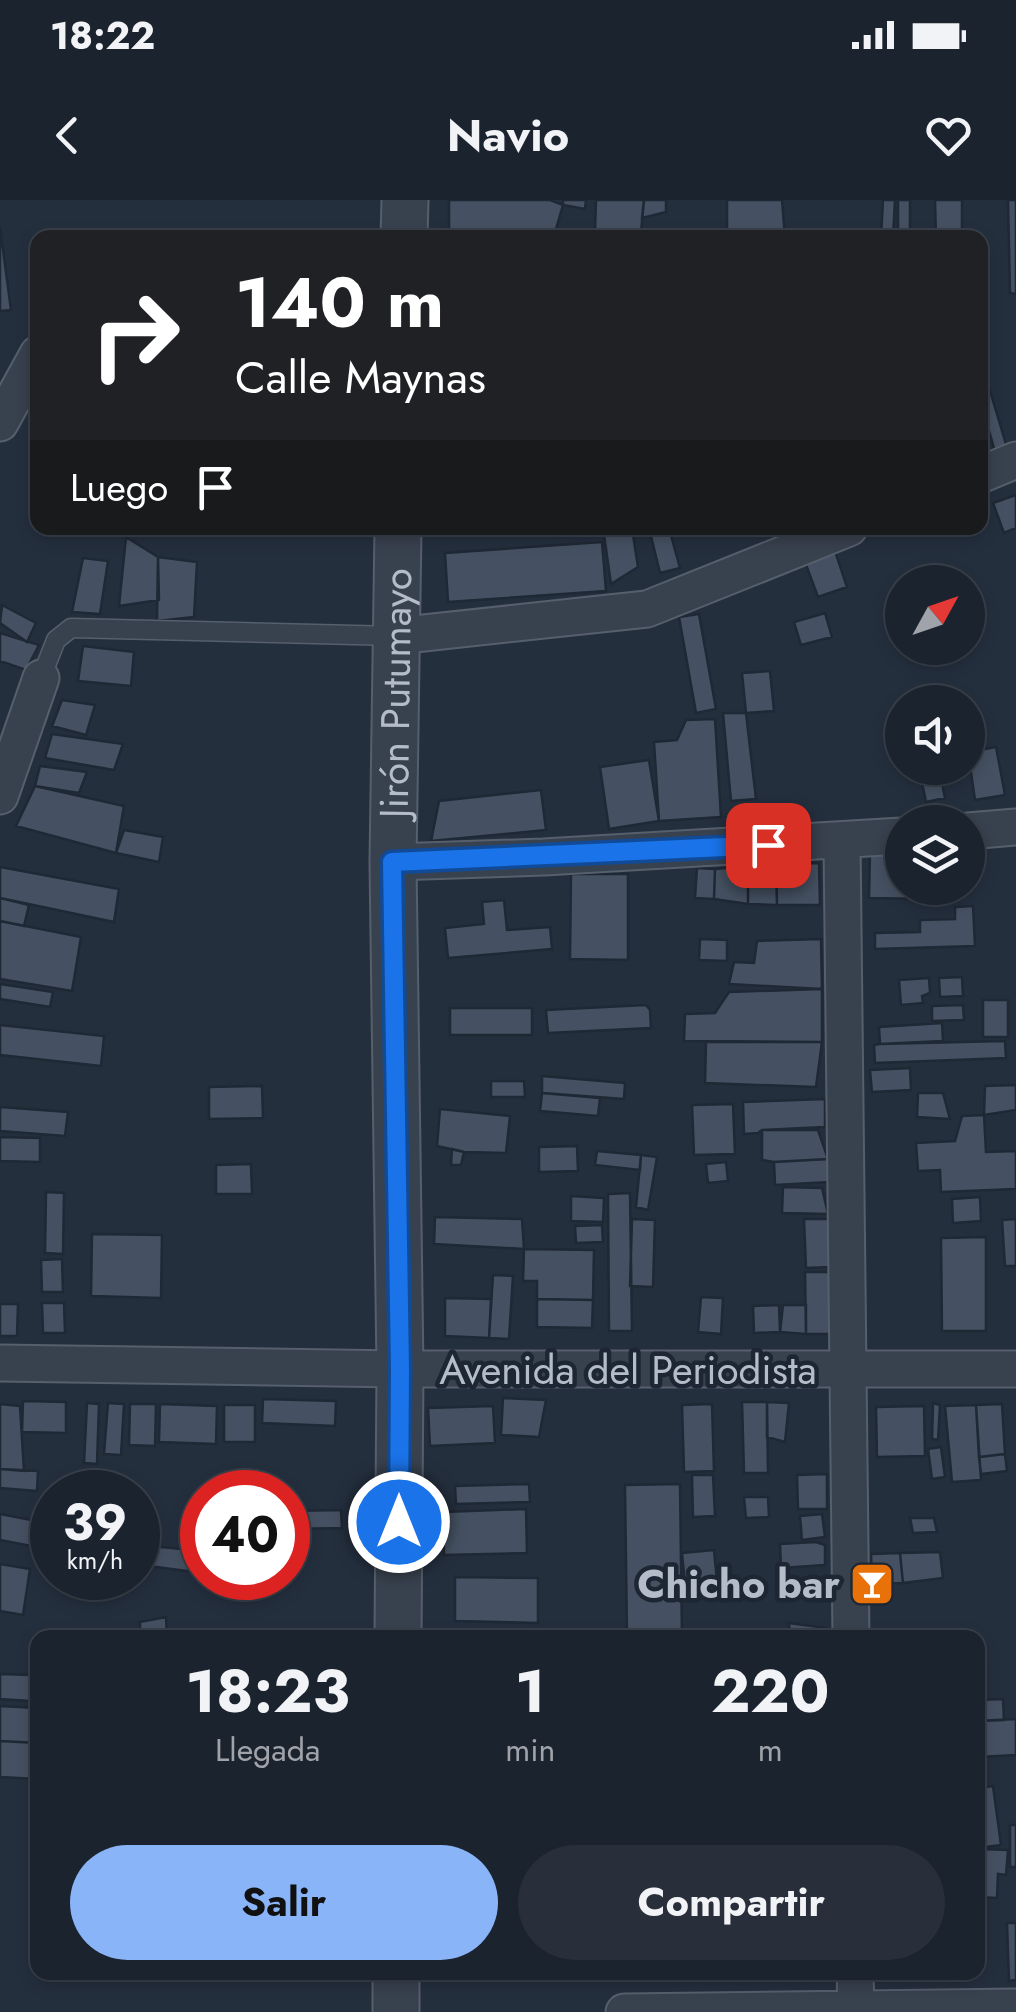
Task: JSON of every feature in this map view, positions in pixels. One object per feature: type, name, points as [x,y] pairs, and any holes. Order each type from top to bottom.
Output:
[{"type":"street","points":[[404,230],[405,200]]},
{"type":"street","points":[[0,423],[30,369]]},
{"type":"street","points":[[988,471],[1016,460]]},
{"type":"street","name":"Jirón Putumayo","points":[[398,535],[392,862],[400,1369],[398,1630]]},
{"type":"street","points":[[396,636],[647,609],[832,535]]},
{"type":"street","points":[[0,796],[41,678]]},
{"type":"street","points":[[985,829],[1016,826]]},
{"type":"street","points":[[392,862],[885,837]]},
{"type":"street","points":[[842,841],[851,1630]]},
{"type":"street","name":"Avenida del Periodista","points":[[0,1363],[400,1369],[1016,1369]]},
{"type":"street","points":[[396,1980],[396,2012]]},
{"type":"street","points":[[855,1980],[856,2010]]},
{"type":"street","points":[[624,2012],[1016,2008]]},
{"type":"lane","points":[[41,678],[56,640],[71,628],[396,636]]},
{"type":"building","points":[[449,200],[550,200],[563,205],[556,229],[449,230]]},
{"type":"building","points":[[563,200],[586,200],[585,209],[563,205]]},
{"type":"building","points":[[596,200],[644,200],[641,230],[595,230]]},
{"type":"building","points":[[644,200],[666,200],[666,212],[642,218]]},
{"type":"building","points":[[727,200],[782,200],[784,230],[727,230]]},
{"type":"building","points":[[883,200],[895,200],[893,230],[881,230]]},
{"type":"building","points":[[898,200],[910,200],[910,230],[898,230]]},
{"type":"building","points":[[935,200],[962,200],[962,230],[936,230]]},
{"type":"building","points":[[1008,200],[1016,200],[1016,294],[1010,293]]},
{"type":"building","points":[[0,227],[11,310],[0,311]]},
{"type":"building","points":[[988,384],[1008,451],[996,455],[988,428]]},
{"type":"building","points":[[1016,495],[1016,528],[1004,533],[993,503]]},
{"type":"building","points":[[604,535],[633,535],[638,567],[611,584]]},
{"type":"building","points":[[651,535],[671,535],[680,568],[660,573]]},
{"type":"building","points":[[126,537],[158,557],[159,600],[119,606]]},
{"type":"building","points":[[602,542],[606,591],[448,602],[445,553]]},
{"type":"building","points":[[835,551],[847,587],[818,597],[805,562]]},
{"type":"building","points":[[158,557],[197,562],[194,617],[157,621]]},
{"type":"building","points":[[83,558],[108,561],[100,614],[72,612]]},
{"type":"building","points":[[2,605],[36,623],[27,642],[0,623]]},
{"type":"building","points":[[825,613],[832,637],[801,645],[794,622]]},
{"type":"building","points":[[699,614],[716,709],[696,713],[679,617]]},
{"type":"building","points":[[0,633],[39,645],[26,670],[0,661]]},
{"type":"building","points":[[83,646],[134,652],[131,686],[78,681]]},
{"type":"building","points":[[770,671],[774,711],[746,713],[742,673]]},
{"type":"building","points":[[62,700],[95,705],[86,735],[52,726]]},
{"type":"building","points":[[723,713],[746,713],[756,799],[731,801]]},
{"type":"building","points":[[715,719],[721,817],[659,821],[654,742],[677,740],[686,720]]},
{"type":"building","points":[[52,734],[123,744],[114,770],[45,758]]},
{"type":"building","points":[[996,747],[1005,795],[975,800],[973,785],[985,785],[985,749]]},
{"type":"building","points":[[649,760],[659,821],[609,829],[600,767]]},
{"type":"building","points":[[40,766],[87,772],[79,793],[35,786]]},
{"type":"building","points":[[922,785],[942,785],[945,798],[926,802]]},
{"type":"building","points":[[35,786],[124,806],[116,853],[16,826]]},
{"type":"building","points":[[541,790],[546,830],[431,841],[439,801]]},
{"type":"building","points":[[124,830],[163,837],[159,862],[116,853]]},
{"type":"building","points":[[870,852],[885,852],[885,898],[869,898]]},
{"type":"building","points":[[819,863],[820,905],[777,905],[776,864]]},
{"type":"building","points":[[776,864],[777,905],[748,904],[748,866]]},
{"type":"building","points":[[748,866],[748,904],[714,899],[715,869]]},
{"type":"building","points":[[0,867],[119,889],[114,922],[0,898]]},
{"type":"building","points":[[697,868],[715,869],[714,899],[695,898]]},
{"type":"building","points":[[571,874],[628,874],[628,960],[570,959]]},
{"type":"building","points":[[0,898],[29,905],[24,926],[0,921]]},
{"type":"building","points":[[504,900],[507,930],[550,927],[552,949],[448,958],[445,928],[484,924],[482,902]]},
{"type":"building","points":[[973,906],[975,946],[875,949],[875,933],[920,932],[920,920],[955,919],[955,907]]},
{"type":"building","points":[[0,921],[81,937],[72,991],[0,979]]},
{"type":"building","points":[[700,939],[727,940],[727,961],[699,960]]},
{"type":"building","points":[[821,939],[822,989],[729,984],[734,962],[754,963],[757,941]]},
{"type":"building","points":[[962,977],[963,996],[940,997],[939,978]]},
{"type":"building","points":[[929,978],[930,993],[922,996],[923,1003],[901,1005],[899,980]]},
{"type":"building","points":[[0,984],[53,992],[50,1007],[0,999]]},
{"type":"building","points":[[822,989],[822,1042],[684,1041],[685,1014],[715,1013],[729,992]]},
{"type":"building","points":[[983,1000],[1008,1000],[1008,1037],[983,1037]]},
{"type":"building","points":[[646,1005],[651,1028],[548,1033],[546,1010]]},
{"type":"building","points":[[963,1005],[964,1020],[932,1021],[932,1006]]},
{"type":"building","points":[[450,1008],[532,1008],[532,1035],[450,1035]]},
{"type":"building","points":[[942,1023],[943,1041],[880,1044],[879,1027]]},
{"type":"building","points":[[0,1025],[104,1036],[101,1066],[0,1055]]},
{"type":"building","points":[[1005,1041],[1006,1058],[875,1063],[874,1045]]},
{"type":"building","points":[[706,1042],[822,1042],[816,1087],[705,1083]]},
{"type":"building","points":[[910,1068],[911,1090],[872,1092],[870,1070]]},
{"type":"building","points":[[542,1076],[625,1083],[624,1099],[542,1093]]},
{"type":"building","points":[[491,1081],[524,1081],[525,1097],[491,1097]]},
{"type":"building","points":[[1016,1085],[1016,1110],[984,1115],[985,1086]]},
{"type":"building","points":[[262,1086],[263,1118],[209,1119],[209,1087]]},
{"type":"building","points":[[542,1093],[600,1098],[598,1116],[540,1111]]},
{"type":"building","points":[[918,1093],[943,1093],[950,1119],[917,1117]]},
{"type":"building","points":[[825,1099],[825,1127],[744,1134],[743,1102]]},
{"type":"building","points":[[733,1104],[735,1154],[694,1155],[692,1105]]},
{"type":"building","points":[[0,1107],[68,1112],[65,1136],[0,1131]]},
{"type":"building","points":[[440,1109],[510,1116],[506,1153],[464,1152],[437,1146]]},
{"type":"building","points":[[984,1115],[986,1152],[1016,1151],[1016,1189],[941,1192],[940,1170],[918,1171],[916,1143],[955,1141],[962,1116]]},
{"type":"building","points":[[762,1130],[818,1130],[828,1159],[762,1160]]},
{"type":"building","points":[[0,1137],[40,1138],[40,1162],[0,1161]]},
{"type":"building","points":[[577,1146],[578,1171],[539,1172],[539,1147]]},
{"type":"building","points":[[452,1149],[464,1152],[461,1165],[451,1165]]},
{"type":"building","points":[[597,1151],[641,1155],[640,1170],[595,1165]]},
{"type":"building","points":[[641,1155],[657,1157],[648,1210],[636,1207]]},
{"type":"building","points":[[828,1159],[830,1182],[775,1185],[774,1162]]},
{"type":"building","points":[[726,1162],[728,1181],[708,1183],[706,1164]]},
{"type":"building","points":[[251,1164],[252,1194],[216,1194],[216,1165]]},
{"type":"building","points":[[783,1187],[822,1188],[828,1214],[782,1213]]},
{"type":"building","points":[[46,1192],[64,1193],[63,1254],[45,1253]]},
{"type":"building","points":[[630,1193],[632,1331],[609,1331],[608,1194]]},
{"type":"building","points":[[571,1196],[604,1198],[603,1222],[571,1221]]},
{"type":"building","points":[[980,1197],[981,1221],[953,1223],[952,1199]]},
{"type":"building","points":[[435,1217],[522,1219],[524,1249],[434,1244]]},
{"type":"building","points":[[632,1219],[655,1220],[653,1287],[630,1286]]},
{"type":"building","points":[[804,1219],[829,1219],[831,1267],[806,1268]]},
{"type":"building","points":[[1016,1219],[1016,1266],[1005,1266],[1002,1220]]},
{"type":"building","points":[[602,1225],[603,1242],[576,1243],[575,1226]]},
{"type":"building","points":[[92,1234],[162,1235],[161,1298],[91,1296]]},
{"type":"building","points":[[986,1237],[986,1331],[942,1331],[941,1238]]},
{"type":"building","points":[[524,1249],[594,1250],[593,1300],[537,1299],[537,1281],[523,1281]]},
{"type":"building","points":[[62,1259],[63,1292],[42,1292],[41,1260]]},
{"type":"building","points":[[805,1272],[830,1272],[831,1334],[806,1334]]},
{"type":"building","points":[[493,1275],[513,1276],[509,1339],[489,1338]]},
{"type":"building","points":[[701,1297],[723,1298],[721,1334],[698,1332]]},
{"type":"building","points":[[445,1298],[491,1299],[489,1338],[445,1336]]},
{"type":"building","points":[[537,1299],[593,1300],[592,1328],[537,1327]]},
{"type":"building","points":[[42,1303],[64,1303],[65,1333],[43,1333]]},
{"type":"building","points":[[0,1304],[18,1304],[17,1336],[0,1336]]},
{"type":"building","points":[[779,1305],[780,1332],[754,1333],[753,1306]]},
{"type":"building","points":[[783,1305],[806,1305],[806,1334],[780,1332]]},
{"type":"building","points":[[503,1398],[546,1400],[539,1437],[501,1435]]},
{"type":"building","points":[[263,1399],[336,1401],[335,1426],[262,1423]]},
{"type":"building","points":[[23,1401],[66,1402],[66,1433],[22,1432]]},
{"type":"building","points":[[742,1402],[767,1402],[768,1473],[744,1473]]},
{"type":"building","points":[[767,1402],[789,1403],[785,1442],[767,1437]]},
{"type":"building","points":[[87,1403],[99,1404],[97,1464],[84,1463]]},
{"type":"building","points":[[108,1403],[124,1404],[121,1455],[104,1454]]},
{"type":"building","points":[[933,1403],[940,1405],[938,1440],[932,1439]]},
{"type":"building","points":[[0,1404],[20,1406],[24,1471],[0,1469]]},
{"type":"building","points":[[130,1404],[156,1404],[155,1446],[129,1445]]},
{"type":"building","points":[[160,1404],[217,1406],[216,1444],[159,1442]]},
{"type":"building","points":[[712,1404],[714,1471],[684,1472],[682,1405]]},
{"type":"building","points":[[1002,1404],[1005,1454],[979,1457],[976,1405]]},
{"type":"building","points":[[224,1405],[255,1405],[255,1442],[224,1442]]},
{"type":"building","points":[[976,1405],[981,1480],[952,1482],[945,1406]]},
{"type":"building","points":[[493,1406],[495,1443],[430,1446],[428,1408]]},
{"type":"building","points":[[924,1406],[925,1456],[877,1457],[876,1407]]},
{"type":"building","points":[[941,1447],[945,1477],[932,1479],[928,1449]]},
{"type":"building","points":[[1005,1454],[1007,1471],[981,1474],[979,1457]]},
{"type":"building","points":[[0,1469],[30,1471],[30,1490],[0,1488]]},
{"type":"building","points":[[827,1474],[827,1509],[798,1509],[797,1475]]},
{"type":"building","points":[[692,1475],[713,1475],[715,1516],[693,1517]]},
{"type":"building","points":[[529,1484],[530,1502],[456,1504],[455,1486]]},
{"type":"building","points":[[680,1484],[682,1630],[627,1630],[625,1485]]},
{"type":"building","points":[[744,1497],[768,1497],[769,1517],[746,1518]]},
{"type":"building","points":[[526,1509],[527,1553],[444,1555],[443,1512]]},
{"type":"building","points":[[341,1510],[342,1528],[310,1529],[310,1511]]},
{"type":"building","points":[[0,1514],[30,1520],[30,1546],[0,1540]]},
{"type":"building","points":[[822,1514],[825,1537],[802,1540],[800,1516]]},
{"type":"building","points":[[910,1518],[934,1518],[937,1532],[913,1533]]},
{"type":"building","points":[[780,1544],[825,1545],[825,1565],[781,1568]]},
{"type":"building","points":[[160,1547],[180,1549],[180,1570],[160,1567]]},
{"type":"building","points":[[714,1550],[718,1592],[686,1595],[682,1553]]},
{"type":"building","points":[[940,1552],[943,1578],[903,1583],[900,1553]]},
{"type":"building","points":[[900,1553],[903,1583],[872,1584],[871,1554]]},
{"type":"building","points":[[0,1564],[30,1569],[23,1615],[0,1611]]},
{"type":"building","points":[[455,1577],[538,1578],[538,1623],[455,1621]]},
{"type":"building","points":[[805,1578],[833,1578],[829,1601],[804,1598]]},
{"type":"building","points":[[166,1617],[167,1630],[140,1630],[140,1622]]},
{"type":"building","points":[[789,1623],[826,1628],[826,1630],[789,1630]]},
{"type":"building","points":[[0,1674],[30,1675],[30,1701],[0,1699]]},
{"type":"building","points":[[1003,1699],[1004,1720],[985,1721],[985,1700]]},
{"type":"building","points":[[0,1706],[30,1708],[30,1743],[0,1741]]},
{"type":"building","points":[[1016,1719],[1016,1755],[985,1757],[985,1721]]},
{"type":"building","points":[[0,1741],[30,1743],[30,1779],[0,1777]]},
{"type":"building","points":[[993,1786],[1001,1845],[985,1847],[985,1787]]},
{"type":"building","points":[[1010,1825],[1016,1825],[1016,1867],[1010,1867]]},
{"type":"building","points":[[985,1849],[1008,1850],[1006,1875],[998,1874],[997,1898],[985,1897]]},
{"type":"building","points":[[1007,1923],[1016,1923],[1016,1980],[1009,1981]]},
{"type":"place","name":"Chicho bar","points":[[872,1584]]},
{"type":"route","points":[[399,1522],[392,862],[768,845]]}]
